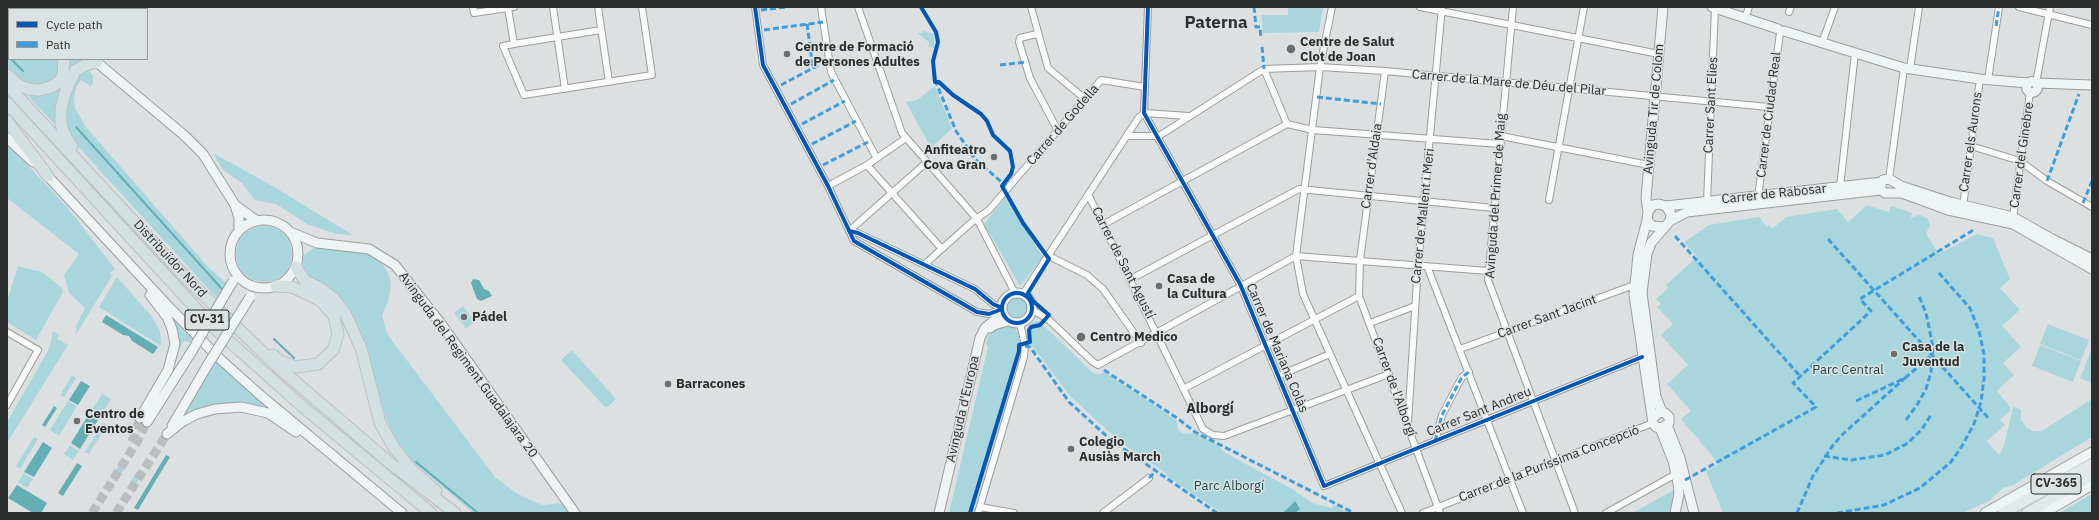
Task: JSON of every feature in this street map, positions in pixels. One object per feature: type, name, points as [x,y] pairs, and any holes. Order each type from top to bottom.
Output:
[{"type":"highway","points":[[7,76],[20,86],[28,89],[38,90],[51,87],[59,82],[63,75],[64,60]]},
{"type":"highway","points":[[95,61],[80,67],[71,78],[61,108],[61,125],[67,140],[92,168],[98,182]]},
{"type":"highway","name":"Distribuïdor Nord","points":[[7,85],[190,282],[221,312],[309,394],[423,490],[456,513]]},
{"type":"highway","name":"Distribuïdor Nord","points":[[7,103],[212,326],[302,407],[431,513]]},
{"type":"highway","points":[[7,121],[48,176]]},
{"type":"highway","points":[[296,266],[305,281],[318,287],[333,298],[351,325],[361,348],[380,423],[392,446],[410,468],[456,513]]},
{"type":"highway","points":[[221,312],[280,361],[296,367],[318,364],[333,350],[337,340],[338,334],[334,316],[320,300],[292,287],[276,286]]},
{"type":"main road","points":[[2020,504],[2092,459]]},
{"type":"main road","name":"CV-365","points":[[2003,513],[2092,464]]},
{"type":"main road","name":"CV-365","points":[[2027,513],[2092,475]]},
{"type":"street","points":[[553,7],[565,89]]},
{"type":"street","points":[[598,7],[609,82]]},
{"type":"street","points":[[601,30],[503,46],[524,95],[652,75],[642,7]]},
{"type":"street","points":[[755,7],[763,65],[828,186],[854,241],[977,312],[990,314],[1002,310]]},
{"type":"street","points":[[821,7],[831,72],[876,157]]},
{"type":"street","points":[[849,231],[925,264],[975,288],[1002,310],[1008,321],[1020,324],[1029,319],[1033,310],[1031,300],[1019,293],[977,219],[902,133],[858,7]]},
{"type":"street","points":[[1031,7],[1037,34],[1048,68],[1085,99]]},
{"type":"street","points":[[1002,310],[1007,297],[1019,293],[1049,256],[1144,113],[1148,7]]},
{"type":"street","points":[[1332,7],[1320,66],[1296,256],[1303,294],[1402,513]]},
{"type":"street","points":[[1420,7],[1442,9],[1511,25],[1659,54]]},
{"type":"street","name":"Avinguda del Primer de Maig","points":[[1513,7],[1488,271],[1492,293],[1575,513]]},
{"type":"street","points":[[1549,200],[1584,7]]},
{"type":"street","name":"Avinguda Tir de Colom","points":[[1648,216],[1646,198],[1663,7]]},
{"type":"street","points":[[1745,18],[1749,7]]},
{"type":"street","points":[[1822,43],[1835,7]]},
{"type":"street","points":[[1919,7],[1885,193],[1902,193],[1948,210],[2013,221],[2092,259]]},
{"type":"street","name":"Carrer els Aurons","points":[[1963,206],[1970,146],[1999,7]]},
{"type":"street","points":[[2019,7],[2092,25]]},
{"type":"street","name":"Carrer del Ginebre","points":[[2013,221],[2020,161],[2032,85],[2050,7]]},
{"type":"street","points":[[474,10],[511,8],[514,44]]},
{"type":"street","points":[[1714,8],[1780,31],[1907,69],[2032,85],[2092,85]]},
{"type":"street","name":"Carrer Sant Elies","points":[[1707,202],[1714,8]]},
{"type":"street","name":"Carrer de Mallent i Meri","points":[[1408,425],[1418,265],[1442,9]]},
{"type":"street","name":"Carrer de Ciudad Real","points":[[1758,196],[1780,31]]},
{"type":"street","points":[[1037,34],[1020,38],[1019,42],[1030,78],[1058,131]]},
{"type":"street","points":[[1840,187],[1855,53]]},
{"type":"street","points":[[95,61],[194,144],[209,163],[235,205],[239,218],[239,231]]},
{"type":"street","name":"Carrer de la Mare de Déu del Pilar","points":[[1159,136],[1264,69],[1320,66],[1770,108]]},
{"type":"street","points":[[1264,69],[1287,124]]},
{"type":"street","name":"Carrer d'Aldaia","points":[[1360,260],[1385,71]]},
{"type":"street","name":"Carrer de Godella","points":[[925,264],[989,210],[1101,80],[1145,87]]},
{"type":"street","points":[[1144,113],[1189,116]]},
{"type":"street","name":"Carrer de Mariana Colàs","points":[[1144,113],[1159,136],[1241,287],[1324,486]]},
{"type":"street","points":[[1104,224],[1287,124],[1313,130],[1376,136],[1500,144]]},
{"type":"street","points":[[1128,136],[1159,136]]},
{"type":"street","points":[[1501,136],[1649,165]]},
{"type":"street","points":[[7,138],[48,176],[126,261],[224,363],[402,513]]},
{"type":"street","points":[[828,186],[867,165],[876,157],[906,138]]},
{"type":"street","points":[[1970,146],[2020,161],[2047,181],[2092,207]]},
{"type":"street","points":[[849,231],[927,162]]},
{"type":"street","points":[[867,165],[942,249]]},
{"type":"street","name":"Carrer de Rabosar","points":[[1667,224],[1687,212],[1887,183]]},
{"type":"street","name":"Carrer de Rabosar","points":[[1666,206],[1887,183],[2013,221]]},
{"type":"street","points":[[1131,279],[1299,188],[1494,208]]},
{"type":"street","name":"Carrer de Sant Agustí","points":[[1089,196],[1158,334],[1161,345],[1203,429],[1213,435],[1224,436],[1292,410]]},
{"type":"street","points":[[1659,424],[1669,418],[1662,412],[1656,397],[1642,293],[1647,254],[1651,243],[1667,224],[1671,214],[1666,206],[1656,204],[1651,207],[1638,255],[1634,295],[1648,399],[1674,461],[1679,494],[1674,513]]},
{"type":"street","points":[[235,205],[245,214],[257,221]]},
{"type":"street","points":[[1648,216],[1652,226],[1667,224]]},
{"type":"street","points":[[257,221],[275,222],[290,232],[296,242],[299,253],[296,266],[288,278],[276,286],[260,288],[246,282],[235,271],[230,258],[232,243],[239,231],[247,224],[257,221]]},
{"type":"street","points":[[2013,221],[2092,269]]},
{"type":"street","name":"Avinguda del Regiment Guadalajara 20","points":[[290,232],[316,243],[364,248],[377,253],[395,265],[442,325],[576,513]]},
{"type":"street","points":[[299,253],[316,243]]},
{"type":"street","points":[[1049,256],[1087,275],[1103,289],[1141,343]]},
{"type":"street","points":[[1033,310],[1049,320],[1098,365],[1158,334],[1296,256],[1488,271]]},
{"type":"street","name":"Carrer de l'Alborgí","points":[[1360,260],[1359,296],[1439,510]]},
{"type":"street","points":[[126,261],[142,286],[167,317],[172,329],[175,344],[168,370],[144,420],[192,351],[234,281],[235,271]]},
{"type":"street","points":[[1428,266],[1523,513]]},
{"type":"street","name":"Carrer Sant Jacint","points":[[1460,349],[1634,285]]},
{"type":"street","points":[[260,288],[250,297],[167,434],[182,422],[205,411],[226,408],[248,408],[274,416],[323,452],[347,467]]},
{"type":"street","points":[[1184,390],[1359,296]]},
{"type":"street","points":[[1370,323],[1415,306]]},
{"type":"street","name":"Avinguda d'Europa","points":[[938,513],[980,338],[985,328],[1002,310]]},
{"type":"street","name":"Avinguda d'Europa","points":[[943,513],[983,339],[994,325],[1008,321]]},
{"type":"street","points":[[1014,513],[979,510],[1024,358],[1025,346],[1020,324]]},
{"type":"street","points":[[7,332],[38,350],[7,405]]},
{"type":"street","points":[[1278,376],[1330,354]]},
{"type":"street","name":"Carrer Sant Andreu","points":[[1324,486],[1642,357]]},
{"type":"street","points":[[1436,441],[1442,415],[1462,377],[1469,372]]},
{"type":"street","points":[[1292,410],[1389,374]]},
{"type":"street","points":[[1662,412],[1657,413],[1659,424],[1680,458],[1694,513]]},
{"type":"street","name":"Carrer de la Puríssima Concepció","points":[[1423,513],[1439,510],[1510,479],[1659,424]]},
{"type":"street","points":[[1985,513],[2092,452]]},
{"type":"street","points":[[1606,513],[1676,474]]},
{"type":"street","points":[[1103,513],[1149,478]]},
{"type":"street","points":[[2044,513],[2092,485]]},
{"type":"green space","points":[[1288,7],[1323,7],[1319,32],[1263,33],[1261,15],[1288,15]]},
{"type":"green space","points":[[7,24],[8,60],[59,60],[59,71],[55,78],[43,84],[22,82],[7,71]]},
{"type":"green space","points":[[923,31],[934,34],[934,48],[929,47],[929,42],[917,33],[922,33]]},
{"type":"green space","points":[[68,60],[85,60],[77,65],[59,129],[27,95],[43,95],[57,90],[62,85]]},
{"type":"green space","points":[[88,70],[93,76],[93,83],[91,86],[81,80],[76,87],[74,99],[75,108],[86,127],[208,267],[226,283],[217,298],[71,139],[64,119],[68,97],[79,73]]},
{"type":"green space","points":[[935,86],[952,128],[931,148],[906,102],[917,100]]},
{"type":"green space","points":[[7,143],[68,208],[115,269],[110,273],[112,276],[75,336],[77,324],[85,308],[69,293],[64,275],[79,254],[7,198]]},
{"type":"green space","points":[[213,153],[269,184],[353,235],[336,234],[307,224],[276,204],[255,200],[242,183],[223,170]]},
{"type":"green space","points":[[1006,197],[1043,257],[1020,286],[984,224]]},
{"type":"green space","name":"Parc Central","points":[[1867,205],[1889,212],[1891,206],[1912,213],[1911,218],[1919,215],[1927,218],[1930,225],[1926,234],[1939,254],[1977,234],[1993,238],[2010,279],[2000,288],[2020,310],[2002,326],[2021,347],[2003,363],[2014,375],[1997,391],[2010,407],[2010,411],[2000,420],[2005,425],[1987,441],[1999,455],[2004,446],[2013,407],[2021,409],[2021,419],[2026,427],[2032,431],[2042,431],[2092,399],[2092,437],[2013,485],[2003,488],[1989,501],[1962,513],[1723,513],[1706,471],[1719,464],[1681,419],[1691,411],[1667,384],[1688,365],[1661,335],[1673,324],[1657,307],[1661,304],[1656,299],[1668,288],[1666,285],[1697,257],[1684,242],[1709,225],[1759,217],[1767,227],[1769,225],[1772,229],[1786,217],[1837,209],[1848,222]]},
{"type":"green space","points":[[258,226],[270,226],[280,230],[288,238],[292,248],[292,260],[288,270],[280,278],[270,282],[258,282],[248,278],[240,270],[236,260],[236,248],[240,238],[248,230]]},
{"type":"green space","points":[[316,247],[361,251],[369,254],[381,262],[389,274],[391,285],[388,302],[382,315],[387,334],[495,477],[516,493],[537,503],[543,505],[558,503],[568,507],[572,513],[473,513],[411,460],[398,444],[385,416],[367,348],[357,323],[336,294],[311,278],[302,267],[304,255]]},
{"type":"green space","points":[[18,266],[42,272],[62,288],[63,292],[36,340],[7,322],[7,301]]},
{"type":"green space","points":[[117,277],[153,318],[160,331],[161,346],[99,307]]},
{"type":"green space","points":[[1013,298],[1021,298],[1027,304],[1027,312],[1021,318],[1013,318],[1007,312],[1007,304]]},
{"type":"green space","name":"Pádel","points":[[463,306],[475,322],[466,328],[454,313]]},
{"type":"green space","points":[[168,312],[193,339],[191,342],[184,341],[179,349],[178,332]]},
{"type":"green space","name":"Parc Alborgí","points":[[1039,321],[1093,373],[1099,375],[1104,372],[1160,409],[1176,420],[1179,431],[1185,434],[1195,433],[1220,446],[1222,451],[1292,489],[1312,503],[1332,508],[1334,505],[1349,513],[1222,513],[1119,441],[1071,397],[1027,339],[1029,327],[1033,322]]},
{"type":"green space","points":[[2048,324],[2089,340],[2081,360],[2040,344]]},
{"type":"green space","points":[[1009,325],[1014,327],[1018,333],[1022,353],[1019,355],[973,513],[949,513],[988,347],[986,344],[988,337],[992,330]]},
{"type":"green space","points":[[53,331],[59,335],[57,339],[68,345],[7,443],[7,422],[49,349]]},
{"type":"green space","points":[[2040,345],[2081,361],[2073,382],[2032,366]]},
{"type":"green space","points":[[2092,348],[2092,383],[2080,378]]},
{"type":"green space","points":[[572,350],[616,399],[606,408],[561,360]]},
{"type":"green space","points":[[216,361],[264,405],[262,407],[246,404],[224,403],[202,408],[182,417]]},
{"type":"green space","points":[[72,375],[76,378],[64,397],[60,395]]},
{"type":"green space","points":[[102,394],[111,399],[99,418],[90,413]]},
{"type":"green space","points":[[68,401],[77,406],[59,436],[50,430]]},
{"type":"green space","points":[[103,423],[107,425],[89,454],[85,452]]},
{"type":"green space","points":[[34,437],[38,439],[20,469],[16,466]]},
{"type":"green space","points":[[70,445],[79,451],[73,460],[64,454]]},
{"type":"green space","points":[[122,461],[127,464],[116,482],[111,478]]},
{"type":"green space","points":[[137,471],[142,474],[132,491],[127,488]]},
{"type":"green space","points":[[24,473],[33,479],[27,488],[18,482]]},
{"type":"green space","points":[[1674,490],[1670,513],[1632,513]]},
{"type":"green space","points":[[2092,494],[2092,513],[2059,513]]},
{"type":"shaded area","points":[[473,279],[479,280],[484,289],[489,291],[492,296],[481,301],[477,299],[471,283]]},
{"type":"shaded area","points":[[106,315],[158,347],[153,354],[132,341],[129,336],[123,335],[102,322]]},
{"type":"shaded area","points":[[81,381],[90,386],[78,405],[69,400]]},
{"type":"shaded area","points":[[54,406],[57,408],[45,427],[42,425]]},
{"type":"shaded area","points":[[89,414],[98,420],[80,449],[71,443]]},
{"type":"shaded area","points":[[43,442],[52,448],[34,477],[24,472]]},
{"type":"shaded area","points":[[166,455],[170,457],[138,510],[134,508]]},
{"type":"shaded area","points":[[77,463],[82,466],[63,496],[58,493]]},
{"type":"shaded area","points":[[17,485],[47,503],[41,513],[33,513],[8,498]]},
{"type":"shaded area","points":[[1295,501],[1300,509],[1295,513],[1283,513]]},
{"type":"waterway","points":[[12,60],[23,71]]},
{"type":"waterway","points":[[76,127],[222,289]]},
{"type":"waterway","points":[[274,339],[294,358]]},
{"type":"waterway","points":[[416,462],[478,513]]},
{"type":"tunnel","points":[[132,442],[140,418]]},
{"type":"tunnel","points":[[92,513],[137,442],[147,422]]},
{"type":"tunnel","points":[[116,513],[167,434]]},
{"type":"marked path","points":[[761,10],[786,7]]},
{"type":"marked path","points":[[1254,7],[1256,27],[1260,27],[1261,38]]},
{"type":"marked path","points":[[1996,26],[1999,7]]},
{"type":"marked path","points":[[764,30],[823,22]]},
{"type":"marked path","points":[[807,24],[813,68]]},
{"type":"marked path","points":[[1262,47],[1264,69]]},
{"type":"marked path","points":[[781,85],[828,60]]},
{"type":"marked path","points":[[1000,65],[1027,62]]},
{"type":"marked path","points":[[791,104],[834,80]]},
{"type":"marked path","points":[[935,80],[956,131],[975,159],[1006,186]]},
{"type":"marked path","points":[[2047,181],[2079,94]]},
{"type":"marked path","points":[[1317,97],[1381,104]]},
{"type":"marked path","points":[[802,124],[845,101]]},
{"type":"marked path","points":[[812,144],[856,121]]},
{"type":"marked path","points":[[823,165],[868,142]]},
{"type":"marked path","points":[[2083,203],[2092,181]]},
{"type":"marked path","points":[[1685,480],[1816,407],[1793,383],[1871,311],[1860,299],[1975,229]]},
{"type":"marked path","points":[[1675,236],[1800,376]]},
{"type":"marked path","points":[[1828,239],[1990,420]]},
{"type":"marked path","points":[[1837,513],[1884,505],[1920,488],[1951,462],[1974,424],[1981,402],[1984,378],[1984,354],[1979,331],[1970,308],[1939,273]]},
{"type":"marked path","points":[[1906,420],[1926,389],[1931,372],[1933,347],[1926,313],[1918,294]]},
{"type":"marked path","points":[[1025,346],[1030,347],[1069,402],[1111,440],[1217,513]]},
{"type":"marked path","points":[[1856,401],[1905,378],[1932,355]]},
{"type":"marked path","points":[[1104,370],[1177,418],[1195,432],[1354,513]]},
{"type":"marked path","points":[[1435,441],[1442,415],[1462,377],[1469,372]]},
{"type":"marked path","points":[[1797,513],[1813,476],[1833,445],[1843,434],[1905,378]]},
{"type":"marked path","points":[[1824,456],[1851,460],[1885,455],[1908,443],[1922,429],[1931,415]]},
{"type":"marked path","points":[[1149,478],[1156,471]]},
{"type":"cycle path","points":[[755,7],[763,65],[828,186],[854,241],[977,312],[989,314],[1002,309]]},
{"type":"cycle path","points":[[921,7],[936,32],[938,42],[933,61],[935,82],[939,82],[953,95],[981,114],[987,121],[993,135],[1010,151],[1013,167],[1011,174],[1002,186],[1023,223],[1049,259],[1028,293],[1033,301],[1049,315],[1040,325],[1031,327],[1029,330],[1030,342],[1019,345],[1019,351],[970,513]]},
{"type":"cycle path","points":[[1148,7],[1144,113],[1240,284],[1324,486],[1642,357]]},
{"type":"cycle path","points":[[849,231],[858,233],[975,289],[993,304],[1002,308]]},
{"type":"cycle path","points":[[1017,293],[1028,297],[1032,308],[1028,319],[1017,323],[1006,319],[1002,308],[1006,297],[1017,293]]},
{"type":"place","name":"Centre de Salut Clot de Joan","points":[[1291,49]]},
{"type":"place","name":"Centre de Formació de Persones Adultes","points":[[787,54]]},
{"type":"place","name":"Anfiteatro Cova Gran","points":[[994,157]]},
{"type":"place","name":"Casa de la Cultura","points":[[1159,286]]},
{"type":"place","name":"Pádel","points":[[464,317]]},
{"type":"place","name":"Centro Medico","points":[[1081,337]]},
{"type":"place","name":"Casa de la Juventud","points":[[1894,354]]},
{"type":"place","name":"Barracones","points":[[668,384]]},
{"type":"place","name":"Centro de Eventos","points":[[77,421]]},
{"type":"place","name":"Colegio Ausiàs March","points":[[1071,449]]},
{"type":"district","name":"Paterna","points":[[1216,23]]},
{"type":"district","name":"Alborgí","points":[[1210,409]]}]
